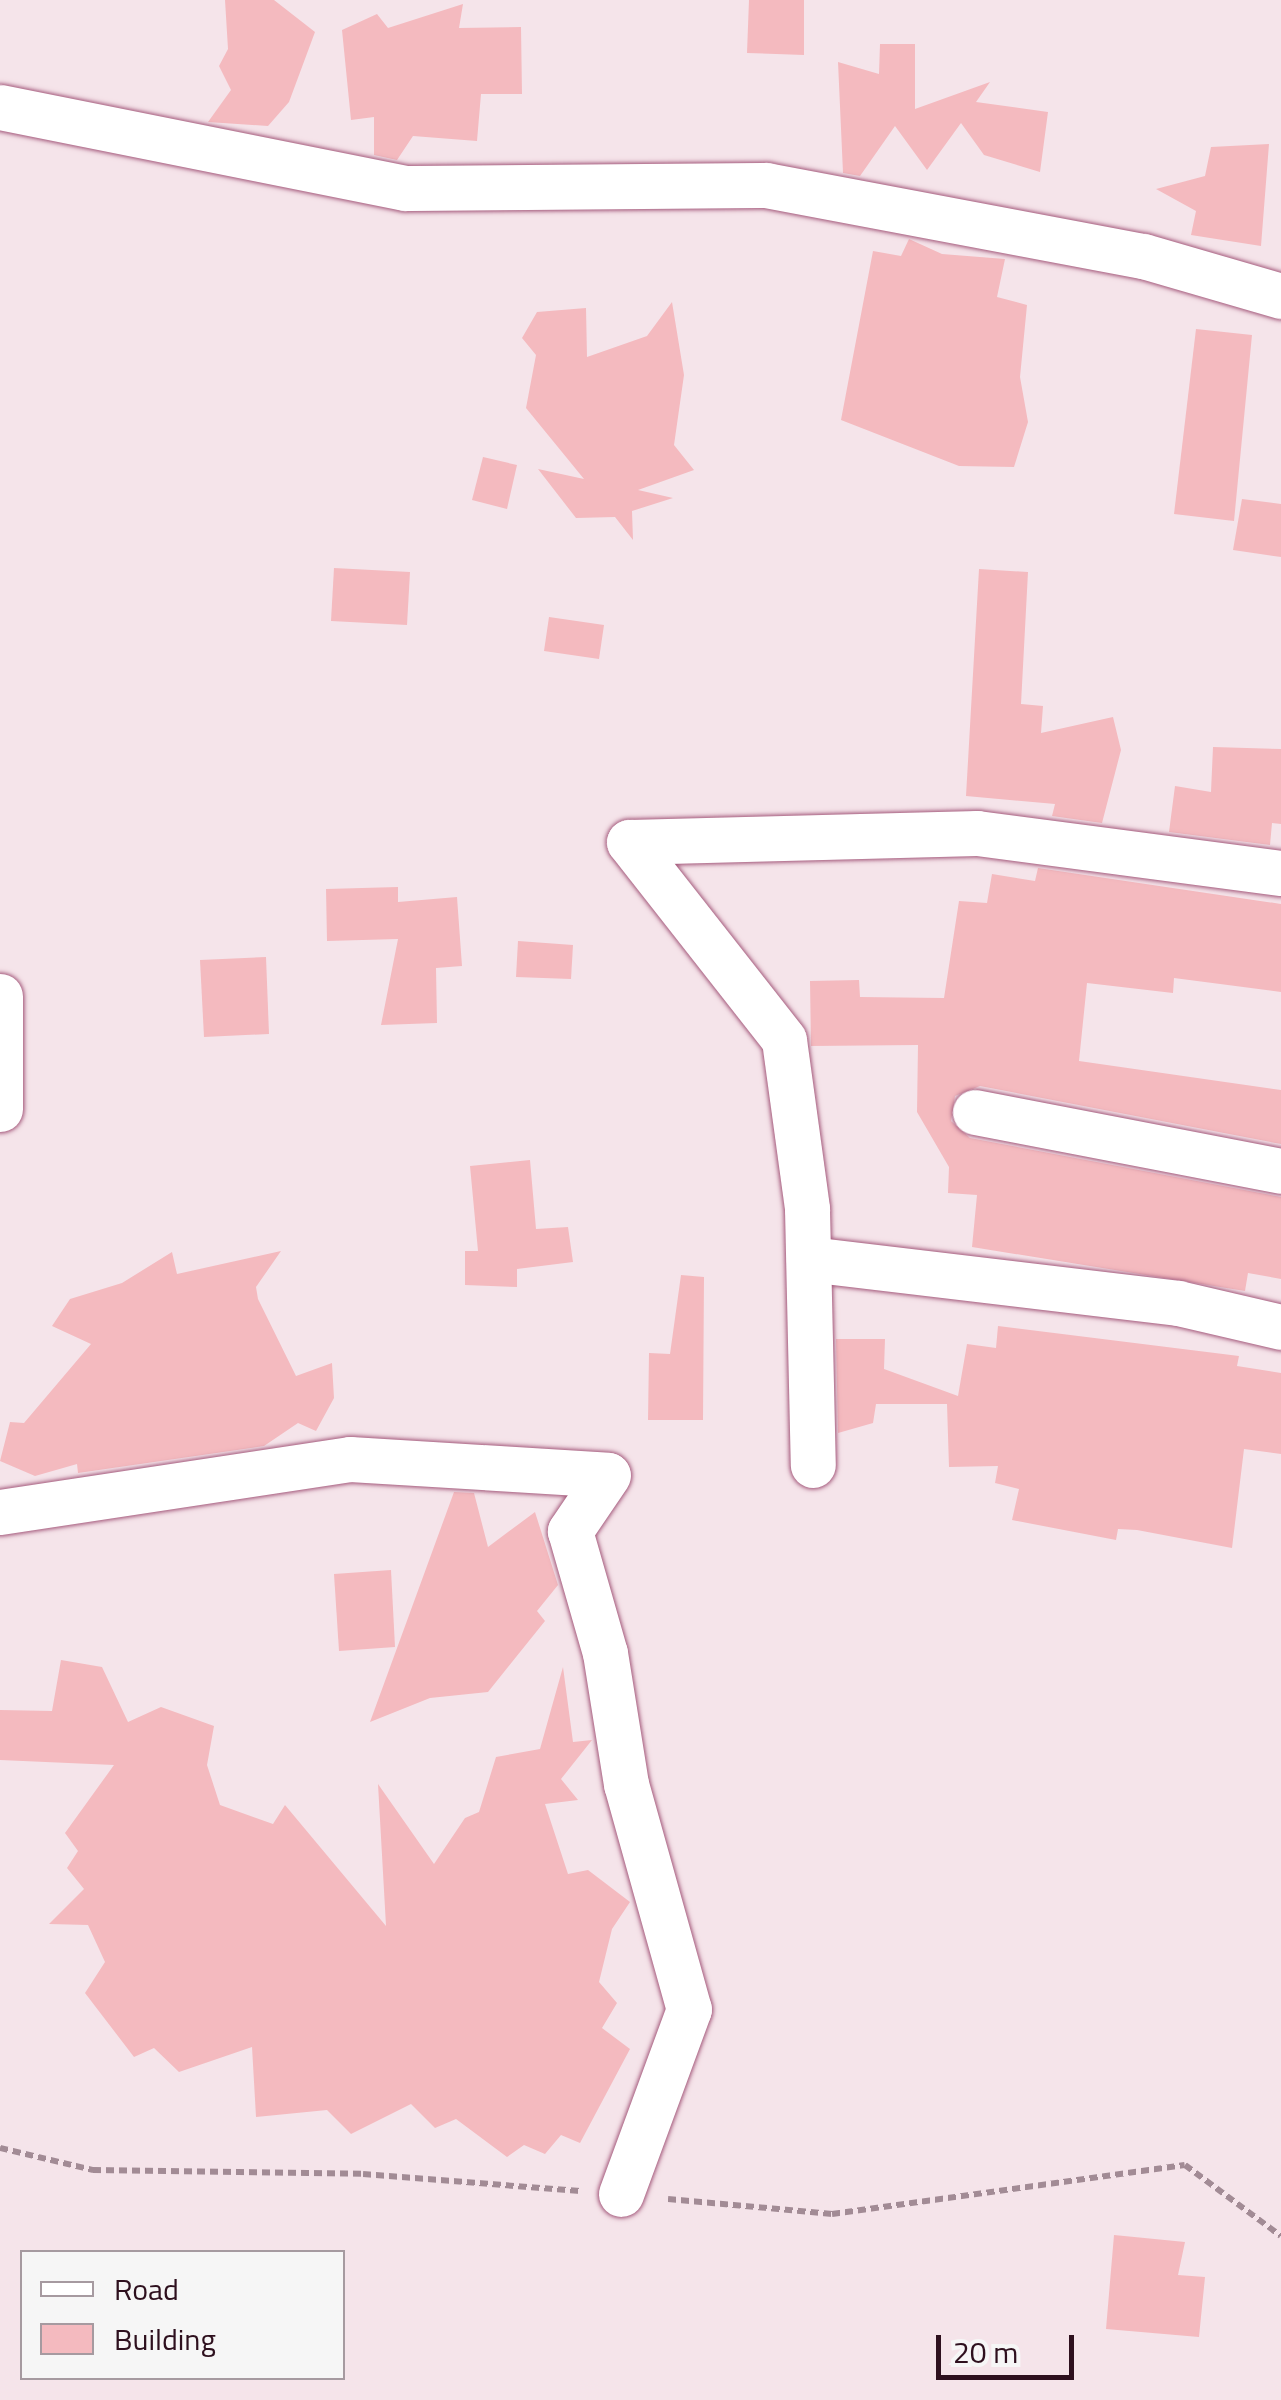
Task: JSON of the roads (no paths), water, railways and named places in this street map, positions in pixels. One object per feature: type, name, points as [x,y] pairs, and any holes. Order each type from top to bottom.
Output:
[{"type":"street","points":[[0,107],[405,188],[766,184],[1142,256],[1281,296]]},
{"type":"street","points":[[813,1466],[809,1260],[784,1040],[628,842],[977,833],[1281,873]]},
{"type":"street","points":[[0,996],[0,1108]]},
{"type":"street","points":[[976,1112],[1281,1171]]},
{"type":"street","points":[[809,1260],[1178,1303],[1281,1326]]},
{"type":"street","points":[[0,1512],[350,1458],[608,1474],[570,1531],[605,1653],[626,1784],[690,2009],[622,2194]]}]
